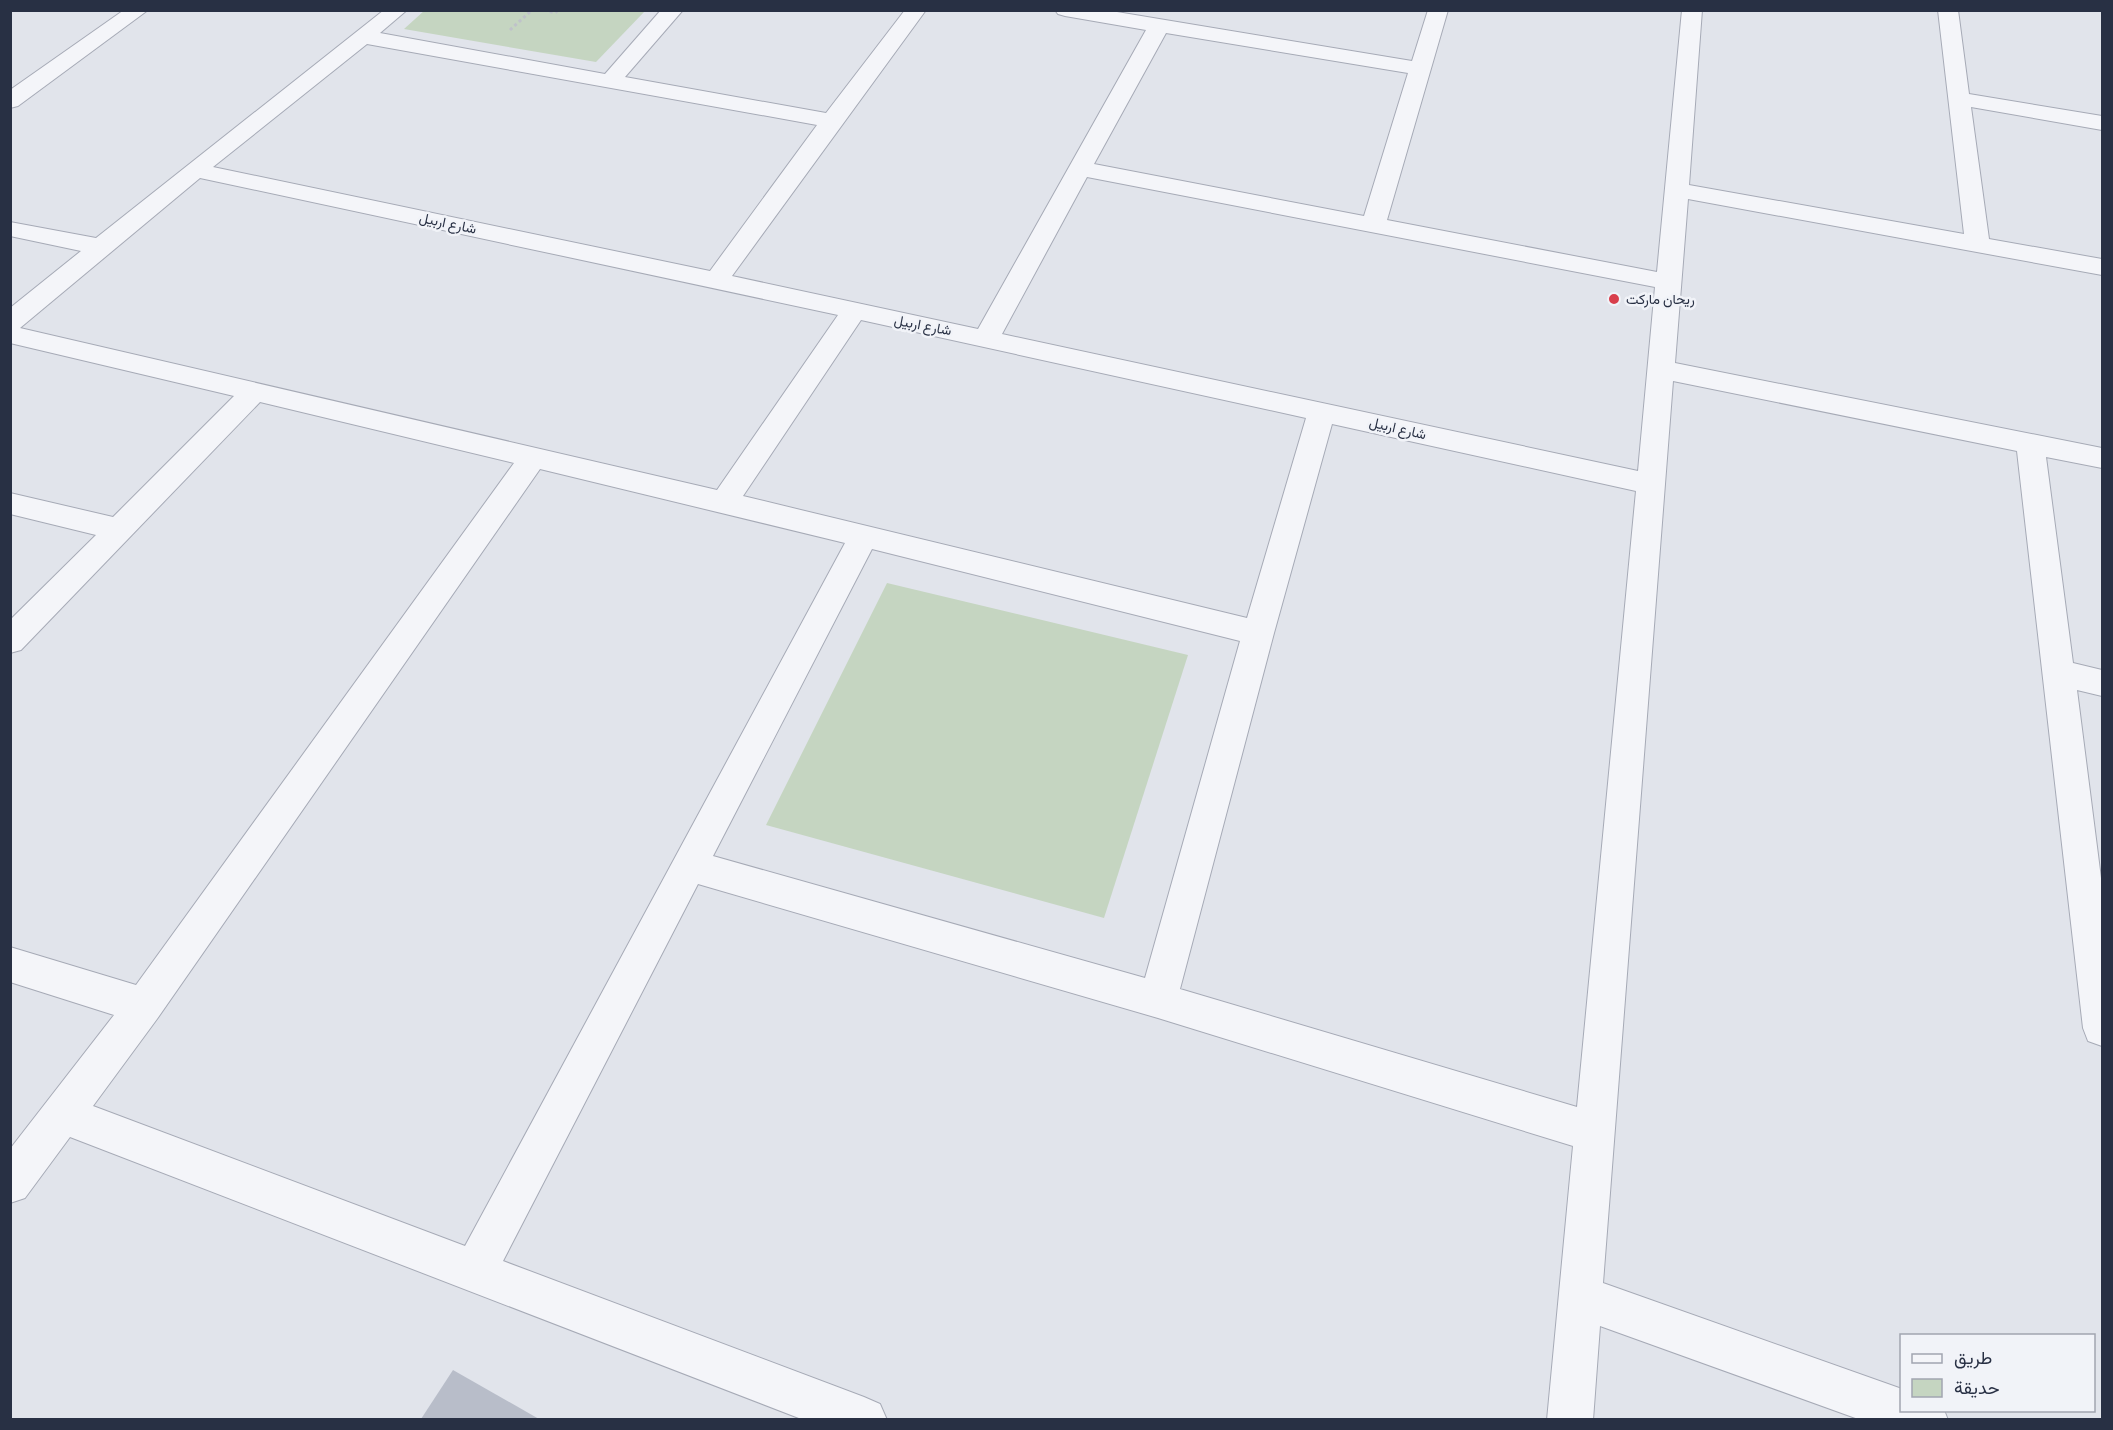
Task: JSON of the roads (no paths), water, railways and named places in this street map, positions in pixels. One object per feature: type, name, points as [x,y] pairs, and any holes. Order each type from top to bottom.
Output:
[{"type":"street","points":[[16,93],[138,10]]},
{"type":"street","points":[[10,322],[195,170],[397,10]]},
{"type":"street","points":[[611,80],[673,10]]},
{"type":"street","points":[[716,280],[916,10]]},
{"type":"street","points":[[1065,10],[1421,69]]},
{"type":"street","points":[[1373,225],[1438,10]]},
{"type":"street","points":[[1570,1419],[1692,10]]},
{"type":"street","points":[[1948,10],[1977,244]]},
{"type":"street","points":[[986,338],[1159,26]]},
{"type":"street","points":[[365,37],[832,121]]},
{"type":"street","points":[[1960,99],[2103,123]]},
{"type":"street","points":[[1081,169],[1668,282]]},
{"type":"street","name":"شارع اربيل","points":[[195,170],[986,338],[1651,484]]},
{"type":"street","points":[[1676,190],[2103,267]]},
{"type":"street","points":[[10,229],[102,247]]},
{"type":"street","points":[[724,502],[854,311]]},
{"type":"street","points":[[10,334],[256,390],[724,502],[1258,633]]},
{"type":"street","points":[[1661,369],[2103,458]]},
{"type":"street","points":[[10,641],[256,390]]},
{"type":"street","points":[[1158,1000],[1258,633],[1322,411]]},
{"type":"street","points":[[2030,443],[2103,1028]]},
{"type":"street","points":[[10,1183],[64,1115],[144,1006],[533,457]]},
{"type":"street","points":[[10,502],[120,531]]},
{"type":"street","points":[[474,1272],[864,536]]},
{"type":"street","points":[[2058,673],[2103,683]]},
{"type":"street","points":[[691,866],[1158,1000],[1595,1133]]},
{"type":"street","points":[[10,964],[144,1006]]},
{"type":"street","points":[[64,1115],[864,1419]]},
{"type":"street","points":[[1581,1297],[1900,1410]]},
{"type":"street","points":[[1905,1412],[1925,1419]]},
{"type":"place","name":"ريحان ماركت","points":[[1614,299]]}]
